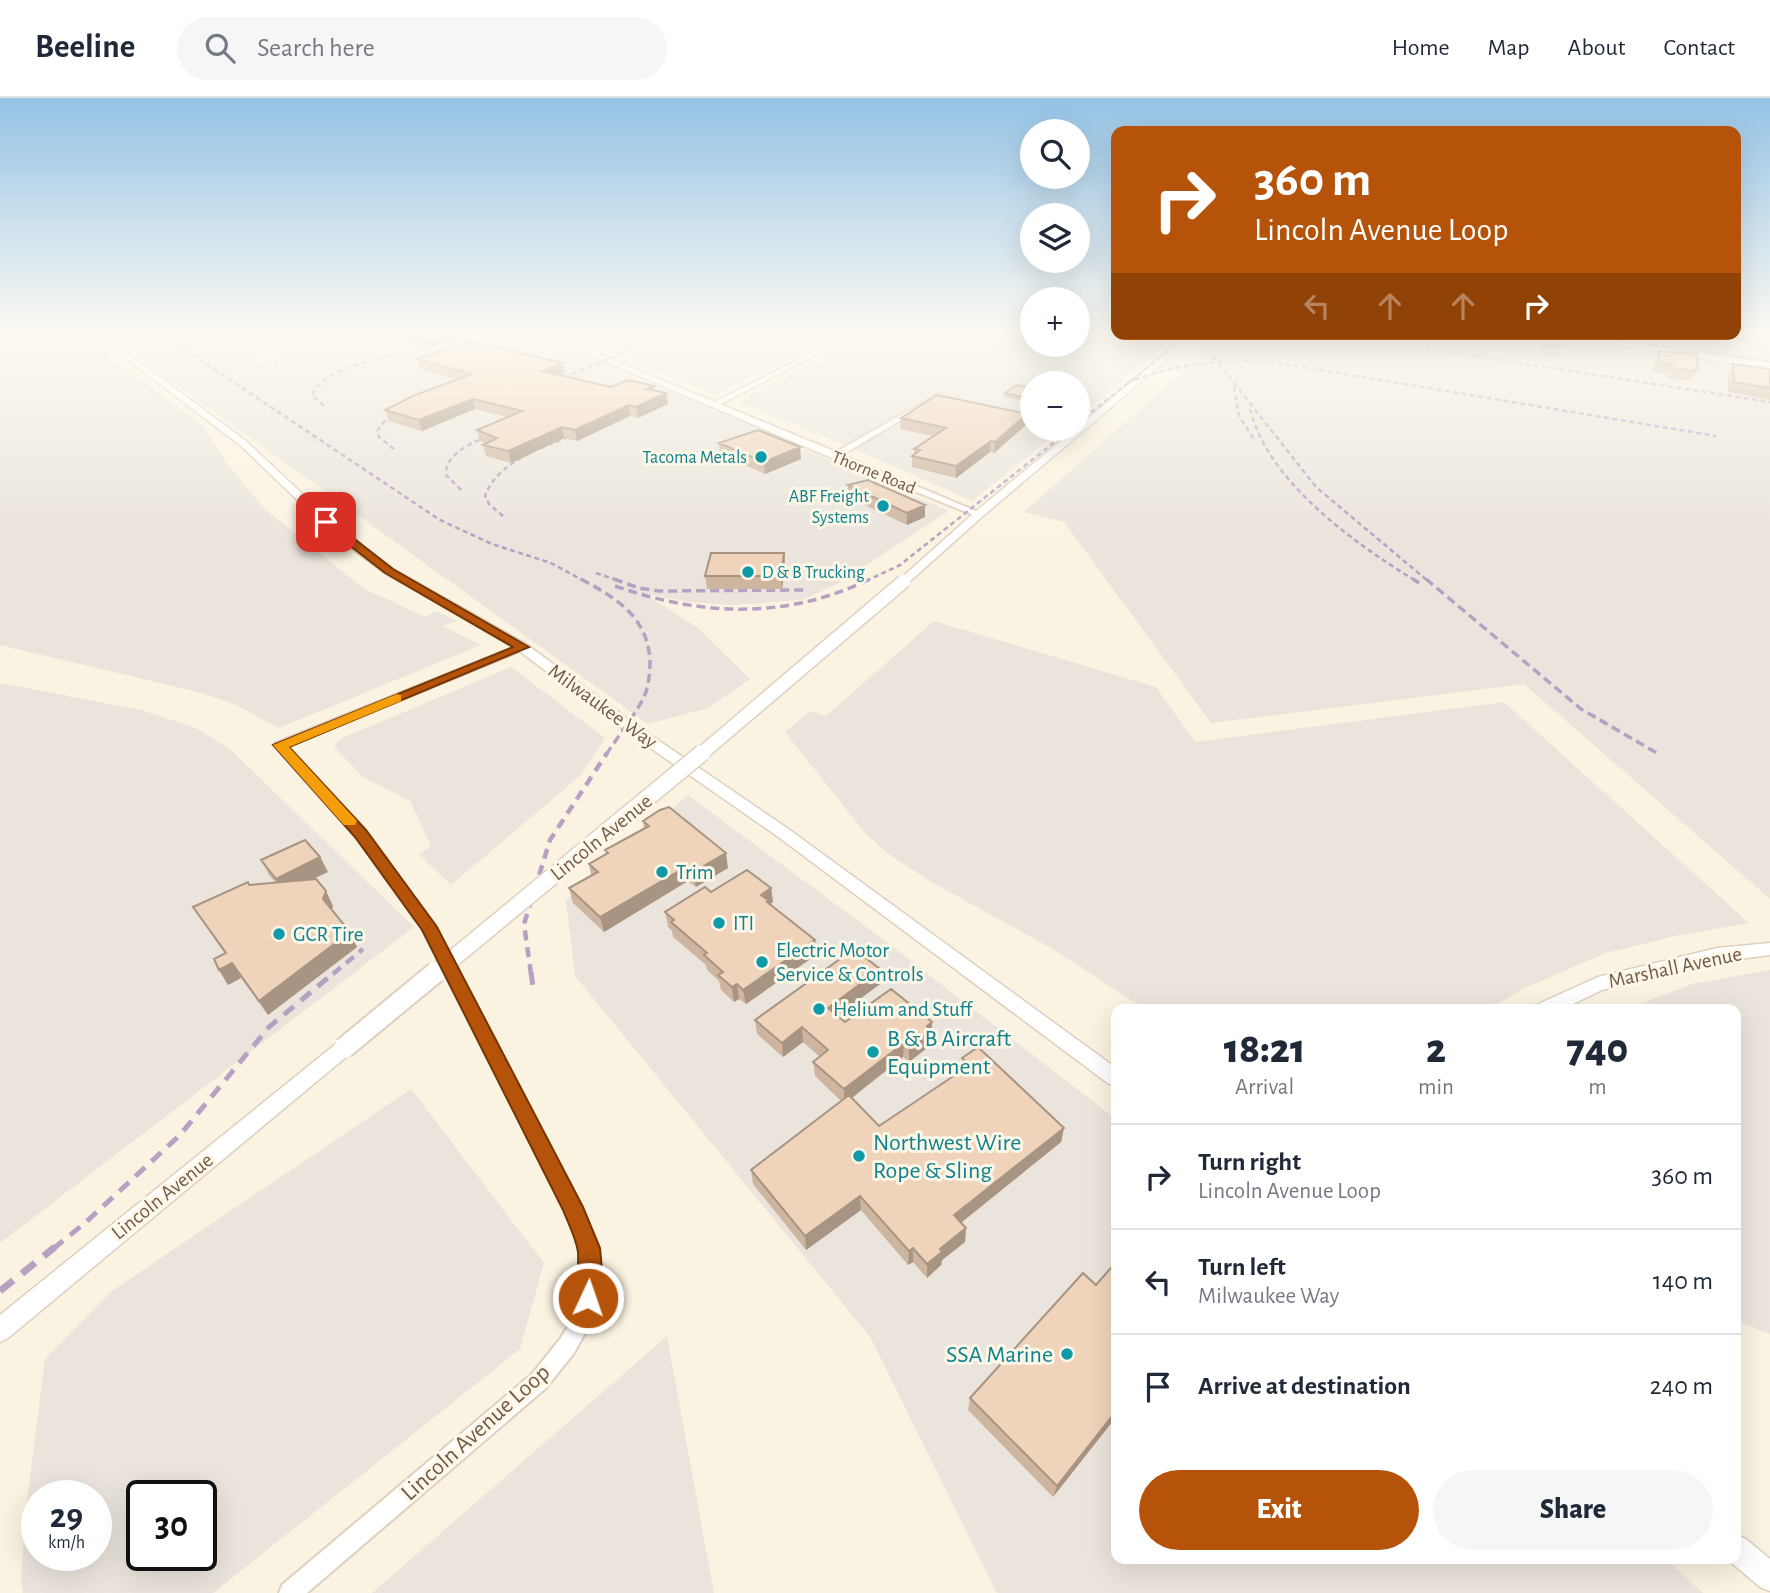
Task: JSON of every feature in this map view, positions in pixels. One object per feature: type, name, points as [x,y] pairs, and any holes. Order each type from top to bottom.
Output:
[{"type":"street","name":"Milwaukee Way","points":[[186,401],[243,443],[340,535],[409,583],[523,647],[631,728],[782,832],[1111,1074]]},
{"type":"street","name":"Thorne Road","points":[[704,401],[979,514]]},
{"type":"street","points":[[714,405],[722,401]]},
{"type":"street","points":[[835,456],[930,401]]},
{"type":"street","name":"Lincoln Avenue","points":[[0,1330],[688,765],[1114,401]]},
{"type":"street","name":"Lincoln Avenue Loop","points":[[290,1593],[539,1381],[567,1346],[585,1317],[591,1280],[589,1248],[572,1207],[429,927],[360,834],[280,745],[523,647]]},
{"type":"street","name":"Marshall Avenue","points":[[1557,1004],[1610,981],[1717,955],[1770,948]]},
{"type":"street","points":[[1741,1553],[1770,1577]]},
{"type":"shaded area","points":[[0,401],[169,401],[203,426],[227,464],[266,510],[363,588],[425,617],[437,611],[457,621],[442,626],[481,645],[279,728],[234,704],[198,692],[0,645]]},
{"type":"shaded area","points":[[199,401],[690,401],[949,511],[836,585],[801,600],[733,605],[689,602],[643,593],[698,628],[750,679],[708,708],[648,724]]},
{"type":"shaded area","points":[[1020,401],[1020,441],[1047,441],[972,501],[843,444],[738,402]]},
{"type":"shaded area","points":[[1150,401],[1770,401],[1770,899],[1524,684],[1211,723],[1064,522],[1024,512]]},
{"type":"shaded area","points":[[934,621],[1156,687],[1195,742],[1504,702],[1749,923],[1671,937],[1606,953],[1525,988],[1497,1004],[1137,1004],[1051,948],[933,883],[887,853],[865,833],[785,732],[810,711],[826,716]]},
{"type":"shaded area","points":[[511,667],[605,738],[580,776],[451,885],[419,855],[431,846],[410,801],[363,777],[334,747],[340,739]]},
{"type":"shaded area","points":[[0,683],[141,710],[196,728],[231,750],[414,927],[0,1243]]},
{"type":"shaded area","points":[[688,795],[889,944],[1111,1115],[1111,1564],[1671,1564],[1703,1593],[997,1593],[870,1337],[575,976],[566,900]]},
{"type":"shaded area","points":[[1770,970],[1770,1334],[1741,1323],[1741,1004],[1640,1004],[1692,984]]},
{"type":"shaded area","points":[[411,1089],[544,1263],[520,1349],[213,1593],[23,1593],[22,1571],[112,1571],[112,1480],[30,1480],[45,1359],[112,1291]]},
{"type":"shaded area","points":[[667,1336],[714,1593],[372,1593]]},
{"type":"building","points":[[403,401],[468,401],[419,420],[385,410]]},
{"type":"building","points":[[480,401],[649,401],[636,407],[629,405],[575,430],[562,427],[508,451],[483,445],[497,438],[477,430],[522,411]]},
{"type":"building","points":[[928,401],[964,401],[1020,413],[1020,420],[995,442],[991,441],[956,466],[912,456],[920,450],[914,449],[946,428],[901,418]]},
{"type":"building","points":[[758,430],[800,447],[764,462],[719,443]]},
{"type":"building","points":[[868,480],[925,505],[907,513],[848,485]]},
{"type":"building","points":[[711,553],[784,553],[781,576],[705,576]]},
{"type":"building","name":"Trim","points":[[669,807],[726,853],[693,872],[686,867],[600,917],[569,888],[598,872],[589,864],[608,853],[605,850],[649,826],[643,821]]},
{"type":"building","points":[[305,840],[320,857],[276,879],[261,860]]},
{"type":"building","points":[[747,870],[771,888],[761,895],[769,901],[767,902],[815,940],[743,990],[737,984],[732,987],[718,975],[723,972],[704,955],[707,953],[671,922],[674,920],[665,912],[705,887],[711,892]]},
{"type":"building","name":"GCR Tire","points":[[316,879],[326,891],[323,899],[350,932],[259,1001],[232,963],[219,970],[214,959],[226,953],[193,907],[248,882],[249,885]]},
{"type":"building","points":[[854,949],[880,969],[828,1008],[845,1022],[891,989],[932,1022],[927,1026],[931,1030],[909,1048],[904,1043],[844,1089],[813,1062],[828,1050],[802,1027],[782,1043],[755,1020]]},
{"type":"building","points":[[978,1047],[1064,1128],[954,1215],[966,1228],[940,1249],[942,1252],[927,1264],[913,1248],[909,1251],[860,1196],[805,1236],[751,1170],[849,1095],[879,1126],[970,1065],[962,1058]]},
{"type":"building","name":"SSA Marine","points":[[1111,1268],[1111,1417],[1057,1486],[970,1398],[1083,1273],[1096,1285]]},
{"type":"railway","points":[[261,401],[440,520],[492,544],[551,563],[584,581]]},
{"type":"railway","points":[[318,401],[324,406]]},
{"type":"railway","points":[[1090,413],[1106,401]]},
{"type":"railway","points":[[1236,401],[1239,416],[1253,438]]},
{"type":"railway","points":[[1248,401],[1316,487],[1428,581]]},
{"type":"railway","points":[[1505,401],[1716,436]]},
{"type":"railway","points":[[1762,401],[1770,402]]},
{"type":"railway","points":[[394,449],[379,437],[377,431],[386,419],[406,409]]},
{"type":"railway","points":[[1250,409],[1260,436],[1275,461],[1316,508],[1366,548],[1416,581]]},
{"type":"railway","points":[[503,516],[489,504],[485,496],[501,472],[526,455],[583,431]]},
{"type":"railway","points":[[461,490],[446,475],[451,459],[464,447],[498,432]]},
{"type":"railway","points":[[866,581],[900,565],[1056,441]]},
{"type":"railway","points":[[596,573],[619,581]]},
{"type":"railway","points":[[581,579],[628,610],[643,631],[648,645],[649,674],[644,697],[606,755]]},
{"type":"railway","points":[[614,579],[639,588],[659,591],[806,590]]},
{"type":"railway","points":[[615,586],[679,603],[743,609],[807,602],[870,579]]},
{"type":"railway","points":[[1426,579],[1581,709],[1657,753]]},
{"type":"railway","points":[[531,974],[524,924],[550,840],[607,753]]},
{"type":"railway","points":[[333,974],[363,949]]},
{"type":"railway","points":[[53,1249],[180,1135],[269,1027],[335,972]]},
{"type":"railway","points":[[531,972],[533,987]]},
{"type":"railway","points":[[0,1291],[55,1247]]},
{"type":"slow traffic","points":[[349,821],[280,745],[397,698]]},
{"type":"place","name":"Tacoma Metals","points":[[761,457]]},
{"type":"place","name":"ABF Freight Systems","points":[[883,506]]},
{"type":"place","name":"D & B Trucking","points":[[748,572]]},
{"type":"place","name":"Trim","points":[[662,872]]},
{"type":"place","name":"ITI","points":[[719,923]]},
{"type":"place","name":"GCR Tire","points":[[279,934]]},
{"type":"place","name":"Electric Motor Service & Controls","points":[[762,962]]},
{"type":"place","name":"Helium and Stuff","points":[[819,1009]]},
{"type":"place","name":"B & B Aircraft Equipment","points":[[873,1052]]},
{"type":"place","name":"Northwest Wire Rope & Sling","points":[[859,1156]]},
{"type":"place","name":"SSA Marine","points":[[1067,1354]]},
{"type":"route","points":[[326,522],[389,571],[523,647],[280,745],[360,834],[429,927],[572,1207],[589,1248],[591,1280],[588,1298]]}]
